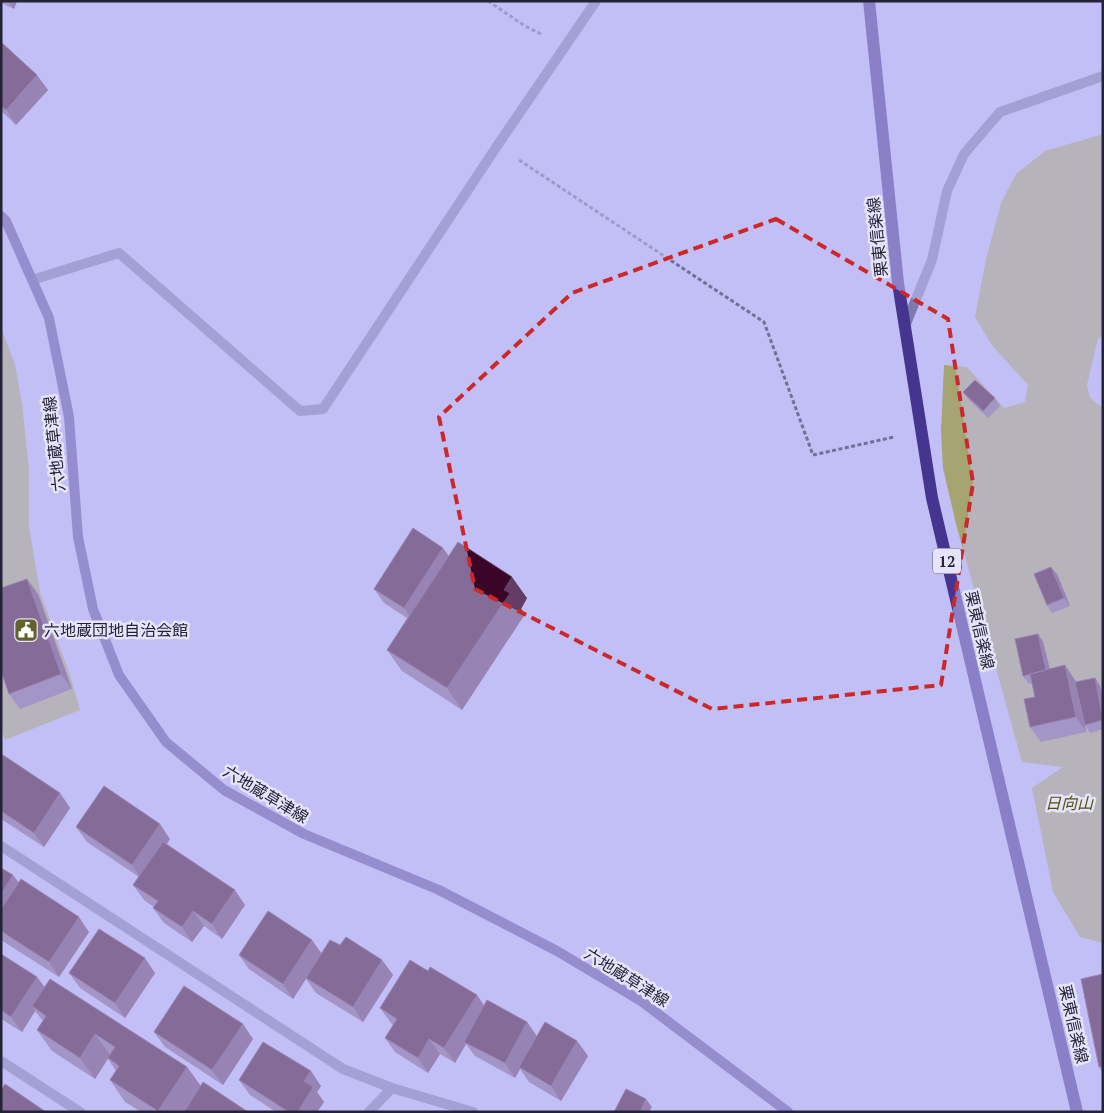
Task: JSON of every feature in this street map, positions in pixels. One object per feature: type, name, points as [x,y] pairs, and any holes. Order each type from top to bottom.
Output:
[{"type":"main road","name":"栗東信楽線","points":[[869,1],[898,283],[932,498],[1078,1112]]},
{"type":"main road","name":"六地蔵草津線","points":[[1,216],[6,221],[49,318],[69,417],[78,537],[93,609],[119,675],[166,742],[224,790],[304,834],[439,890],[557,951],[642,1001],[788,1112]]},
{"type":"street","points":[[32,280],[119,253],[300,411],[323,409],[497,146],[596,1]]},
{"type":"street","points":[[905,326],[932,260],[947,191],[964,154],[1000,112],[1103,76]]},
{"type":"street","points":[[1,846],[343,1069],[392,1088],[473,1112]]},
{"type":"street","points":[[1,1060],[80,1112]]},
{"type":"street","points":[[369,1112],[392,1088]]},
{"type":"path","points":[[488,1],[525,26],[566,47]]},
{"type":"path","points":[[497,146],[764,322],[813,455],[922,431]]},
{"type":"highlighted area","points":[[776,219],[948,319],[973,483],[941,685],[712,709],[475,589],[439,417],[572,293]]},
{"type":"green space","name":"日向山","points":[[1103,134],[1103,334],[1098,339],[1087,385],[1090,398],[1103,408],[1103,943],[1080,937],[1053,892],[1032,788],[1063,767],[1022,762],[956,524],[943,468],[941,431],[944,365],[967,367],[1004,408],[1025,402],[1028,385],[991,344],[975,317],[986,259],[1001,203],[1016,174],[1045,151]]},
{"type":"green space","points":[[1,327],[15,365],[22,404],[29,468],[29,527],[40,592],[70,675],[80,710],[5,740],[1,729]]},
{"type":"building","points":[[1,42],[37,75],[6,110],[1,106]]},
{"type":"building","points":[[975,380],[995,398],[983,411],[963,392]]},
{"type":"building","points":[[413,528],[443,548],[404,608],[374,589]]},
{"type":"building","points":[[458,542],[512,577],[504,590],[510,593],[447,688],[387,650]]},
{"type":"building","points":[[1051,567],[1064,598],[1047,605],[1034,574]]},
{"type":"building","name":"六地蔵団地自治会館","points":[[27,579],[61,674],[9,694],[1,671],[1,588]]},
{"type":"building","points":[[1038,634],[1046,670],[1023,676],[1015,639]]},
{"type":"building","points":[[1065,665],[1076,717],[1030,727],[1024,699],[1035,697],[1030,674]]},
{"type":"building","points":[[1095,678],[1103,720],[1085,725],[1075,682]]},
{"type":"building","points":[[3,755],[60,793],[34,833],[1,811],[1,758]]},
{"type":"building","points":[[104,786],[160,824],[132,865],[76,827]]},
{"type":"building","points":[[163,842],[235,890],[212,924],[193,911],[182,927],[153,908],[158,901],[133,885]]},
{"type":"building","points":[[1,868],[13,875],[1,894]]},
{"type":"building","points":[[21,879],[79,917],[49,962],[1,931],[1,909]]},
{"type":"building","points":[[268,911],[312,940],[283,984],[239,955]]},
{"type":"building","points":[[99,929],[145,958],[115,1003],[69,973]]},
{"type":"building","points":[[346,937],[382,960],[353,1007],[306,978],[330,940],[340,945]]},
{"type":"building","points":[[1,954],[37,977],[11,1017],[1,1010]]},
{"type":"building","points":[[410,960],[428,971],[430,967],[477,995],[444,1048],[429,1039],[418,1058],[385,1038],[397,1019],[380,1008]]},
{"type":"building","points":[[1103,974],[1103,1066],[1099,1067],[1081,979]]},
{"type":"building","points":[[50,979],[187,1067],[158,1111],[110,1080],[119,1066],[108,1058],[115,1047],[95,1034],[80,1058],[37,1030],[46,1016],[32,1006]]},
{"type":"building","points":[[184,986],[243,1024],[212,1070],[154,1032]]},
{"type":"building","points":[[487,1000],[527,1022],[505,1063],[464,1042]]},
{"type":"building","points":[[545,1022],[577,1041],[551,1086],[519,1067]]},
{"type":"building","points":[[263,1042],[311,1071],[304,1081],[313,1087],[298,1112],[289,1112],[239,1080]]},
{"type":"building","points":[[203,1082],[248,1112],[184,1112]]},
{"type":"building","points":[[5,1084],[46,1112],[1,1112],[1,1090]]},
{"type":"building","points":[[626,1089],[646,1099],[640,1112],[614,1112]]},
{"type":"place","name":"六地蔵団地自治会館","points":[[26,630]]}]
